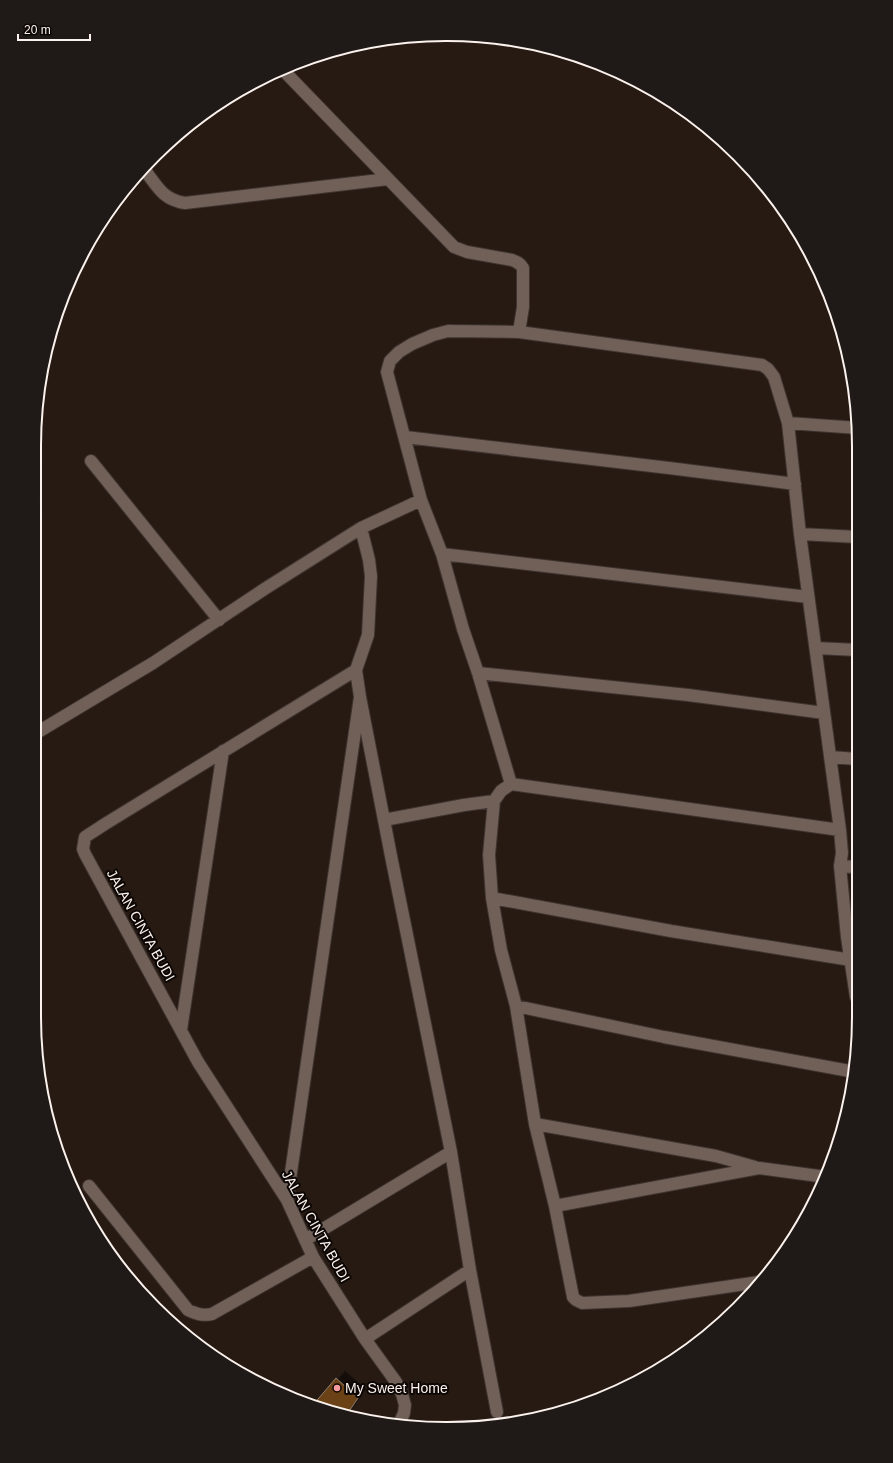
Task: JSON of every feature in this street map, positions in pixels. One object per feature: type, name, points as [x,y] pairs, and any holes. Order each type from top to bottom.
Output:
[{"type":"street","points":[[287,74],[454,247],[467,252],[517,262],[521,265],[523,268],[523,307],[519,332]]},
{"type":"street","points":[[147,173],[166,197],[175,202],[185,203],[388,179]]},
{"type":"street","points":[[511,784],[442,554],[421,500],[389,381],[387,372],[390,361],[399,352],[412,344],[433,335],[448,331],[519,332],[762,365],[768,369],[774,377],[788,423],[808,597],[840,830],[842,853],[840,866],[851,937],[852,967]]},
{"type":"street","points":[[788,423],[851,428]]},
{"type":"street","points":[[405,437],[795,484]]},
{"type":"street","points":[[91,461],[219,620]]},
{"type":"street","points":[[41,730],[154,663],[266,588],[361,528],[421,500]]},
{"type":"street","points":[[361,528],[369,560],[371,576],[368,635],[356,670],[360,697],[451,1152],[470,1270],[497,1412]]},
{"type":"street","points":[[800,534],[852,537]]},
{"type":"street","points":[[442,554],[808,597]]},
{"type":"street","points":[[816,648],[852,650]]},
{"type":"street","name":"JALAN CINTA BUDI","points":[[356,670],[98,828],[86,837],[84,843],[85,854],[198,1062],[288,1200],[313,1257],[365,1339],[396,1382],[402,1394],[405,1405],[401,1420]]},
{"type":"street","points":[[478,673],[681,694],[824,713]]},
{"type":"street","points":[[288,1200],[360,697]]},
{"type":"street","points":[[181,1030],[223,751]]},
{"type":"street","points":[[830,757],[852,759]]},
{"type":"street","points":[[752,1283],[629,1301],[582,1303],[578,1302],[573,1297],[555,1206],[535,1124],[516,1006],[501,950],[492,898],[489,855],[494,801],[501,791],[511,784],[840,830]]},
{"type":"street","points":[[384,820],[494,801]]},
{"type":"street","points":[[840,866],[852,867]]},
{"type":"street","points":[[492,898],[671,931],[851,960]]},
{"type":"street","points":[[516,1006],[664,1037],[849,1071]]},
{"type":"street","points":[[535,1124],[716,1156],[759,1168],[819,1176]]},
{"type":"street","points":[[305,1240],[451,1152]]},
{"type":"street","points":[[555,1206],[759,1168]]},
{"type":"street","points":[[89,1186],[188,1310],[195,1314],[203,1316],[216,1312],[313,1257]]},
{"type":"street","points":[[365,1339],[470,1270]]},
{"type":"building","name":"My Sweet Home","points":[[336,1378],[358,1398],[350,1410],[317,1400]]},
{"type":"place","name":"My Sweet Home","points":[[337,1388]]}]
